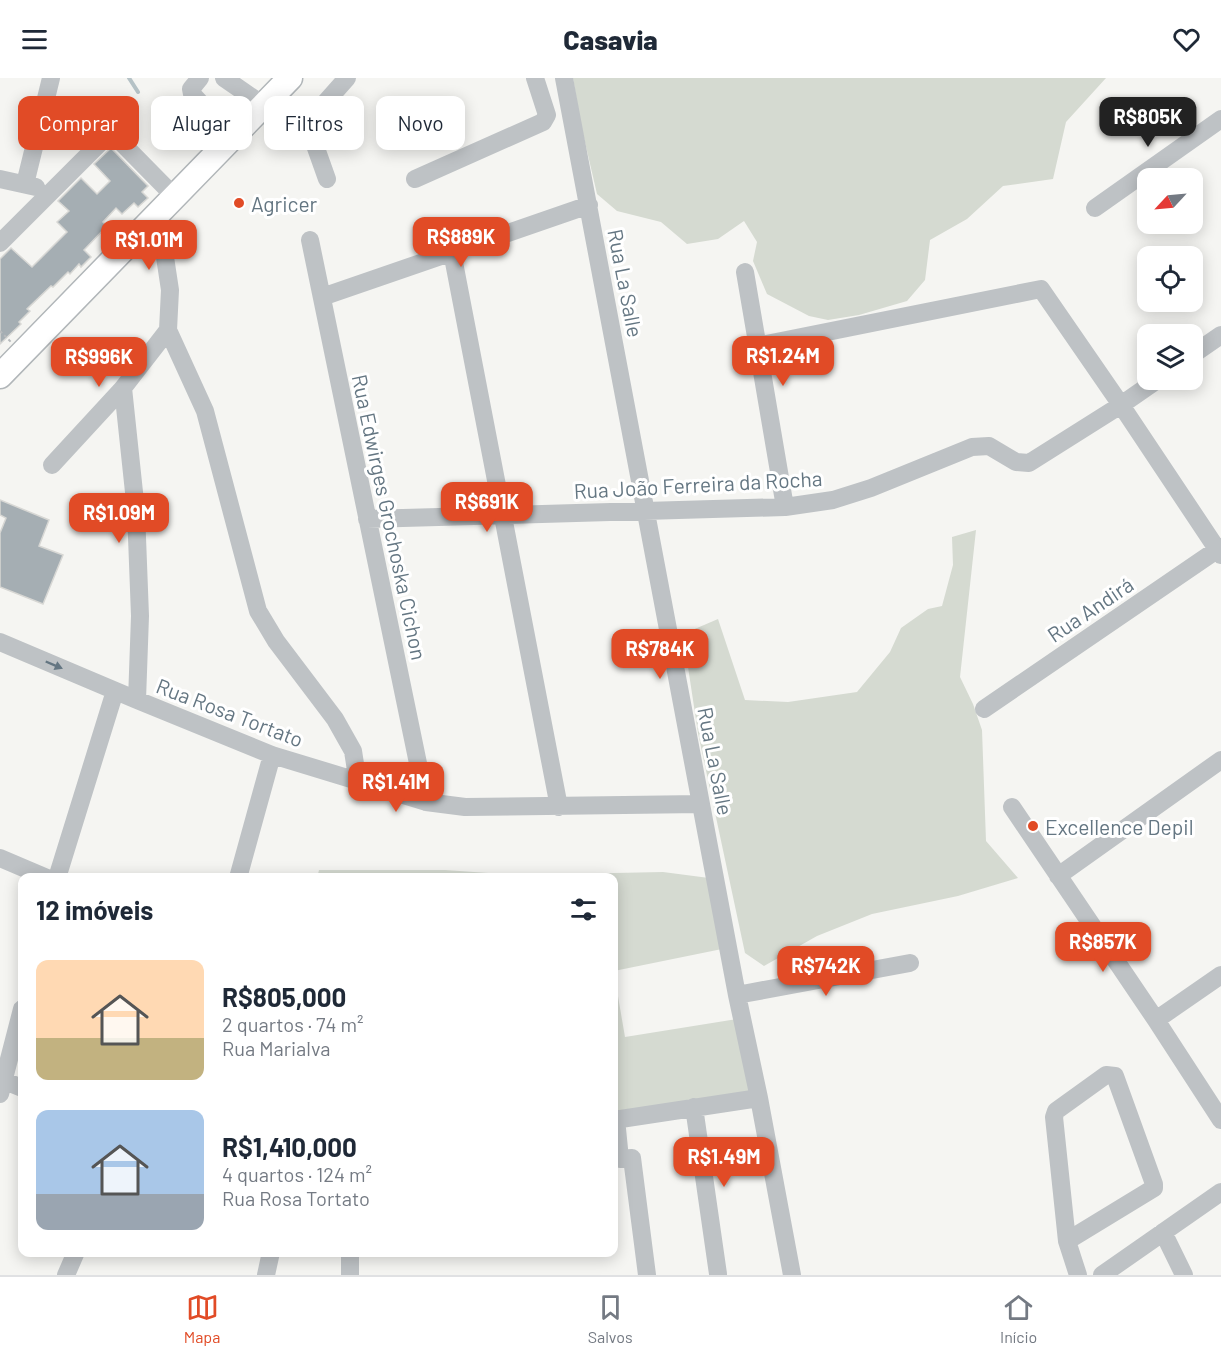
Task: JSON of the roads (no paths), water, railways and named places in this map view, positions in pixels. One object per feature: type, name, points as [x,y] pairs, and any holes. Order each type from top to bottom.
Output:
[{"type":"main road","points":[[252,116],[290,78]]},
{"type":"main road","points":[[0,376],[219,150]]},
{"type":"street","points":[[26,184],[51,78]]},
{"type":"street","points":[[194,96],[191,89],[200,78]]},
{"type":"street","points":[[224,78],[263,105]]},
{"type":"street","points":[[327,179],[311,134],[316,113],[347,78]]},
{"type":"street","points":[[415,179],[543,122],[547,115],[535,78]]},
{"type":"street","name":"Rua La Salle","points":[[564,78],[736,995],[759,1098],[792,1275]]},
{"type":"street","points":[[1095,208],[1221,119]]},
{"type":"street","points":[[0,243],[111,132],[166,203],[170,290],[168,330],[205,411],[258,611],[276,641],[335,719],[353,751],[358,783]]},
{"type":"street","points":[[0,178],[52,190]]},
{"type":"street","points":[[322,297],[589,205]]},
{"type":"street","name":"Rua Edwirges Grochoska Cichon","points":[[310,240],[426,802]]},
{"type":"street","points":[[452,252],[559,807]]},
{"type":"street","points":[[745,272],[785,507]]},
{"type":"street","points":[[757,346],[1041,289],[1220,550]]},
{"type":"street","points":[[52,465],[123,388],[168,330]]},
{"type":"street","points":[[1203,347],[1221,334]]},
{"type":"street","points":[[123,388],[136,511],[140,605],[137,700]]},
{"type":"street","points":[[1121,405],[1143,390]]},
{"type":"street","name":"Rua João Ferreira da Rocha","points":[[367,519],[785,507],[833,500],[871,488],[972,447],[989,446],[1016,462],[1029,463],[1121,405]]},
{"type":"street","name":"Rua Andirá","points":[[984,709],[1220,550]]},
{"type":"street","name":"Rua Rosa Tortato","points":[[0,642],[272,755],[426,802],[465,807],[701,804]]},
{"type":"street","points":[[59,873],[115,691]]},
{"type":"street","points":[[239,873],[272,755]]},
{"type":"street","points":[[1058,876],[1221,760]]},
{"type":"street","points":[[1012,807],[1221,1120]]},
{"type":"street","points":[[0,858],[35,873]]},
{"type":"street","points":[[736,995],[910,963]]},
{"type":"street","points":[[1156,1020],[1221,975]]},
{"type":"street","points":[[18,1023],[1,1084],[18,1087]]},
{"type":"street","points":[[1067,1241],[1154,1188],[1119,1086],[1112,1074],[1106,1075],[1056,1111],[1054,1118],[1067,1241],[1078,1275]]},
{"type":"street","points":[[618,1120],[759,1098]]},
{"type":"street","points":[[694,1107],[718,1274]]},
{"type":"street","points":[[618,1143],[620,1159],[632,1158],[647,1275]]},
{"type":"street","points":[[1102,1275],[1221,1192]]},
{"type":"street","points":[[1163,1232],[1184,1275]]},
{"type":"street","points":[[66,1275],[74,1257]]},
{"type":"street","points":[[266,1275],[270,1257]]},
{"type":"street","points":[[350,1257],[350,1275]]},
{"type":"waterway","points":[[129,78],[138,92]]},
{"type":"place","name":"Agricer","points":[[239,203]]},
{"type":"place","name":"Excellence Depil","points":[[1033,826]]}]
